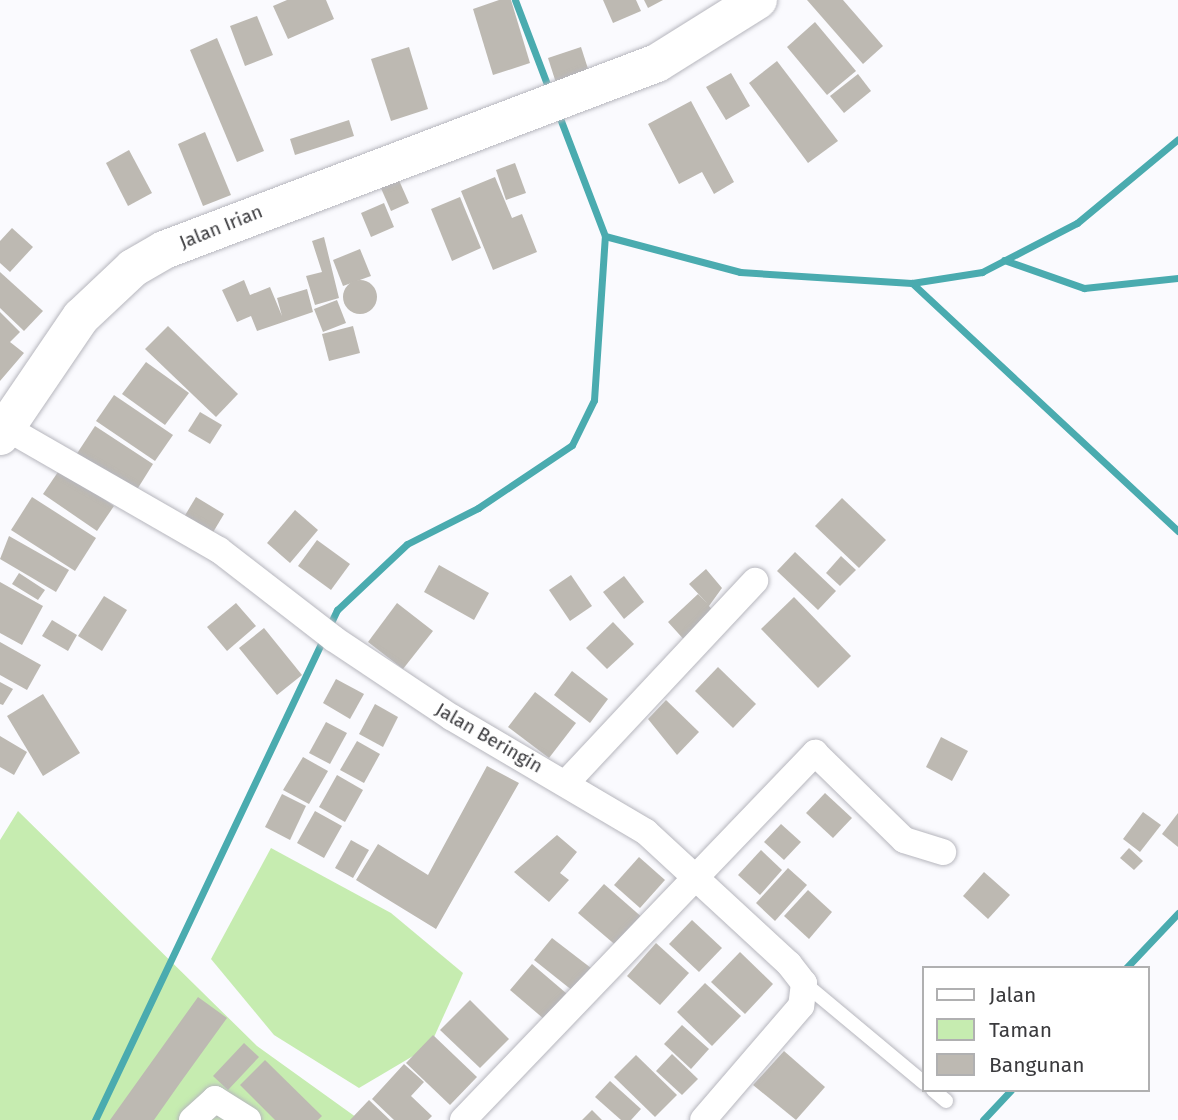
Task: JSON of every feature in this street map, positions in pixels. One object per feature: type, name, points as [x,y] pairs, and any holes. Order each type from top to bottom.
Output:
[{"type":"main road","name":"Jalan Irian","points":[[2,432],[81,317],[133,268],[175,246],[598,85],[701,41],[758,0]]},
{"type":"street","name":"Jalan Beringin","points":[[2,432],[219,550],[324,631],[646,832],[698,876],[803,983]]},
{"type":"street","points":[[566,783],[755,581]]},
{"type":"street","points":[[463,1120],[815,754],[904,840],[943,852]]},
{"type":"street","points":[[703,1120],[794,1018],[803,983]]},
{"type":"street","points":[[192,1120],[215,1100],[248,1120]]},
{"type":"lane","points":[[803,983],[922,1081]]},
{"type":"lane","points":[[935,1092],[946,1101]]},
{"type":"green space","points":[[18,811],[257,1046],[360,1120],[0,1120],[0,840]]},
{"type":"green space","points":[[271,848],[391,913],[463,973],[430,1046],[359,1088],[274,1035],[211,959]]},
{"type":"building","points":[[287,0],[326,0],[334,19],[288,39],[273,6]]},
{"type":"building","points":[[499,0],[511,0],[530,63],[493,75],[473,9]]},
{"type":"building","points":[[603,0],[636,0],[641,11],[613,23]]},
{"type":"building","points":[[644,0],[663,0],[648,8]]},
{"type":"building","points":[[807,0],[843,0],[883,46],[863,64]]},
{"type":"building","points":[[257,16],[273,55],[245,66],[230,26]]},
{"type":"building","points":[[815,22],[856,71],[827,95],[787,47]]},
{"type":"building","points":[[217,38],[264,151],[237,162],[190,50]]},
{"type":"building","points":[[409,47],[428,109],[391,121],[371,59]]},
{"type":"building","points":[[581,47],[590,75],[557,86],[548,58]]},
{"type":"building","points":[[777,61],[838,141],[808,163],[749,83]]},
{"type":"building","points":[[731,73],[750,106],[726,120],[706,87]]},
{"type":"building","points":[[858,74],[871,91],[844,113],[830,96]]},
{"type":"building","points":[[691,101],[734,182],[714,194],[702,172],[679,184],[648,124]]},
{"type":"building","points":[[349,120],[354,136],[295,155],[290,139]]},
{"type":"building","points":[[205,132],[231,195],[203,206],[178,144]]},
{"type":"building","points":[[129,150],[152,193],[128,206],[106,163]]},
{"type":"building","points":[[515,163],[526,193],[506,200],[496,170]]},
{"type":"building","points":[[495,177],[512,218],[522,214],[537,252],[493,270],[461,191]]},
{"type":"building","points":[[398,178],[409,203],[391,211],[380,186]]},
{"type":"building","points":[[460,197],[481,248],[452,261],[431,209]]},
{"type":"building","points":[[384,203],[394,227],[371,237],[361,213]]},
{"type":"building","points":[[12,228],[33,247],[10,272],[0,263],[0,241]]},
{"type":"building","points":[[324,237],[339,298],[315,305],[306,276],[322,272],[312,241]]},
{"type":"building","points":[[360,249],[371,276],[343,286],[333,260]]},
{"type":"building","points":[[0,272],[43,311],[24,331],[0,308]]},
{"type":"building","points":[[244,280],[250,295],[270,287],[282,316],[277,298],[307,289],[313,312],[257,331],[251,316],[237,322],[222,290]]},
{"type":"building","points":[[360,280],[372,285],[377,297],[372,309],[360,314],[348,309],[343,297],[348,285]]},
{"type":"building","points":[[337,300],[346,323],[323,332],[314,309]]},
{"type":"building","points":[[0,312],[20,332],[10,342],[24,353],[0,381]]},
{"type":"building","points":[[168,326],[238,394],[216,417],[145,349]]},
{"type":"building","points":[[353,326],[360,353],[329,361],[322,334]]},
{"type":"building","points":[[146,362],[189,393],[165,425],[122,394]]},
{"type":"building","points":[[114,395],[173,435],[155,461],[96,421]]},
{"type":"building","points":[[200,412],[222,425],[210,444],[188,431]]},
{"type":"building","points":[[95,426],[153,464],[133,496],[74,458]]},
{"type":"building","points":[[60,469],[114,506],[97,531],[43,494]]},
{"type":"building","points":[[32,497],[96,538],[75,571],[11,530]]},
{"type":"building","points":[[196,497],[224,514],[212,534],[184,517]]},
{"type":"building","points":[[842,498],[886,540],[859,568],[815,526]]},
{"type":"building","points":[[295,510],[318,530],[290,563],[267,543]]},
{"type":"building","points":[[9,536],[69,570],[56,592],[0,559]]},
{"type":"building","points":[[317,540],[350,564],[331,590],[298,566]]},
{"type":"building","points":[[795,552],[836,591],[818,610],[777,571]]},
{"type":"building","points":[[841,556],[856,570],[840,586],[826,573]]},
{"type":"building","points":[[439,565],[489,593],[474,620],[424,592]]},
{"type":"building","points":[[706,569],[722,588],[709,606],[717,616],[687,643],[668,622],[698,594],[707,603],[689,584]]},
{"type":"building","points":[[19,573],[45,590],[38,600],[12,584]]},
{"type":"building","points":[[571,575],[592,606],[570,621],[549,590]]},
{"type":"building","points":[[624,576],[644,602],[624,619],[603,592]]},
{"type":"building","points":[[0,582],[43,606],[22,645],[0,633]]},
{"type":"building","points":[[104,596],[127,610],[102,651],[78,636]]},
{"type":"building","points":[[794,597],[851,656],[818,688],[761,629]]},
{"type":"building","points":[[236,603],[256,626],[227,651],[207,627]]},
{"type":"building","points":[[397,603],[433,631],[403,669],[368,642]]},
{"type":"building","points":[[52,620],[77,635],[68,651],[42,636]]},
{"type":"building","points":[[613,622],[634,644],[607,669],[586,648]]},
{"type":"building","points":[[264,628],[302,675],[277,695],[239,648]]},
{"type":"building","points":[[0,642],[41,665],[27,690],[0,675]]},
{"type":"building","points":[[718,667],[756,704],[733,728],[695,691]]},
{"type":"building","points":[[572,671],[608,699],[590,723],[554,695]]},
{"type":"building","points":[[336,679],[364,694],[350,719],[323,703]]},
{"type":"building","points":[[0,682],[13,689],[3,705],[0,704]]},
{"type":"building","points":[[535,692],[576,723],[549,758],[508,727]]},
{"type":"building","points":[[43,694],[80,753],[43,776],[7,716]]},
{"type":"building","points":[[666,700],[699,732],[677,755],[648,719]]},
{"type":"building","points":[[375,704],[398,717],[383,747],[359,734]]},
{"type":"building","points":[[326,722],[347,733],[330,764],[309,753]]},
{"type":"building","points":[[0,736],[27,752],[14,775],[0,767]]},
{"type":"building","points":[[941,737],[968,751],[952,781],[926,767]]},
{"type":"building","points":[[357,741],[380,754],[364,783],[340,770]]},
{"type":"building","points":[[303,757],[328,771],[309,804],[283,790]]},
{"type":"building","points":[[487,766],[519,783],[436,929],[356,880],[378,844],[428,875]]},
{"type":"building","points":[[337,775],[363,790],[345,822],[319,807]]},
{"type":"building","points":[[825,793],[852,818],[833,838],[806,813]]},
{"type":"building","points":[[282,794],[306,806],[290,840],[265,827]]},
{"type":"building","points":[[315,811],[342,826],[324,858],[297,843]]},
{"type":"building","points":[[1143,812],[1161,825],[1140,852],[1123,839]]},
{"type":"building","points":[[1178,813],[1178,847],[1162,834]]},
{"type":"building","points":[[781,824],[801,842],[784,860],[764,842]]},
{"type":"building","points":[[557,835],[577,852],[560,873],[569,880],[549,902],[514,872]]},
{"type":"building","points":[[351,840],[369,850],[353,878],[335,868]]},
{"type":"building","points":[[1129,848],[1143,861],[1134,870],[1120,858]]},
{"type":"building","points":[[761,850],[782,870],[760,895],[738,875]]},
{"type":"building","points":[[639,857],[665,880],[640,908],[614,885]]},
{"type":"building","points":[[788,868],[807,885],[775,921],[756,903]]},
{"type":"building","points":[[984,872],[1010,895],[988,919],[963,896]]},
{"type":"building","points":[[604,884],[644,919],[619,948],[578,913]]},
{"type":"building","points":[[808,890],[832,912],[809,939],[784,916]]},
{"type":"building","points":[[692,920],[722,948],[699,972],[669,944]]},
{"type":"building","points":[[552,938],[591,968],[573,991],[534,960]]},
{"type":"building","points":[[656,943],[689,973],[660,1005],[627,976]]},
{"type":"building","points":[[740,952],[773,984],[745,1014],[711,982]]},
{"type":"building","points":[[532,964],[573,999],[551,1025],[510,990]]},
{"type":"building","points":[[705,983],[741,1016],[712,1046],[677,1012]]},
{"type":"building","points":[[198,997],[227,1018],[154,1120],[110,1120]]},
{"type":"building","points":[[470,1000],[509,1039],[480,1068],[440,1030]]},
{"type":"building","points":[[682,1025],[709,1049],[691,1069],[664,1044]]},
{"type":"building","points":[[433,1035],[477,1077],[450,1105],[406,1063]]},
{"type":"building","points":[[244,1043],[259,1057],[228,1090],[213,1076]]},
{"type":"building","points":[[784,1051],[825,1087],[796,1120],[753,1085]]},
{"type":"building","points":[[672,1054],[698,1079],[682,1095],[656,1071]]},
{"type":"building","points":[[636,1055],[677,1095],[655,1117],[614,1077]]},
{"type":"building","points":[[265,1060],[322,1116],[318,1120],[275,1120],[240,1085]]},
{"type":"building","points":[[404,1064],[424,1082],[411,1096],[432,1116],[428,1120],[394,1120],[372,1099]]},
{"type":"building","points":[[610,1081],[641,1109],[631,1120],[621,1120],[595,1097]]},
{"type":"building","points":[[369,1100],[390,1120],[350,1120]]},
{"type":"building","points":[[592,1110],[602,1120],[582,1120]]},
{"type":"waterway","points":[[515,0],[550,92]]},
{"type":"waterway","points":[[95,1120],[337,610],[407,544],[478,508],[572,445],[594,400],[605,236],[558,113]]},
{"type":"waterway","points":[[912,283],[982,272],[1077,223],[1178,139]]},
{"type":"waterway","points":[[605,236],[740,272],[912,283],[1178,531]]},
{"type":"waterway","points":[[1004,260],[1084,288],[1178,278]]},
{"type":"waterway","points":[[1128,966],[1178,913]]},
{"type":"waterway","points":[[983,1120],[1009,1092]]}]
